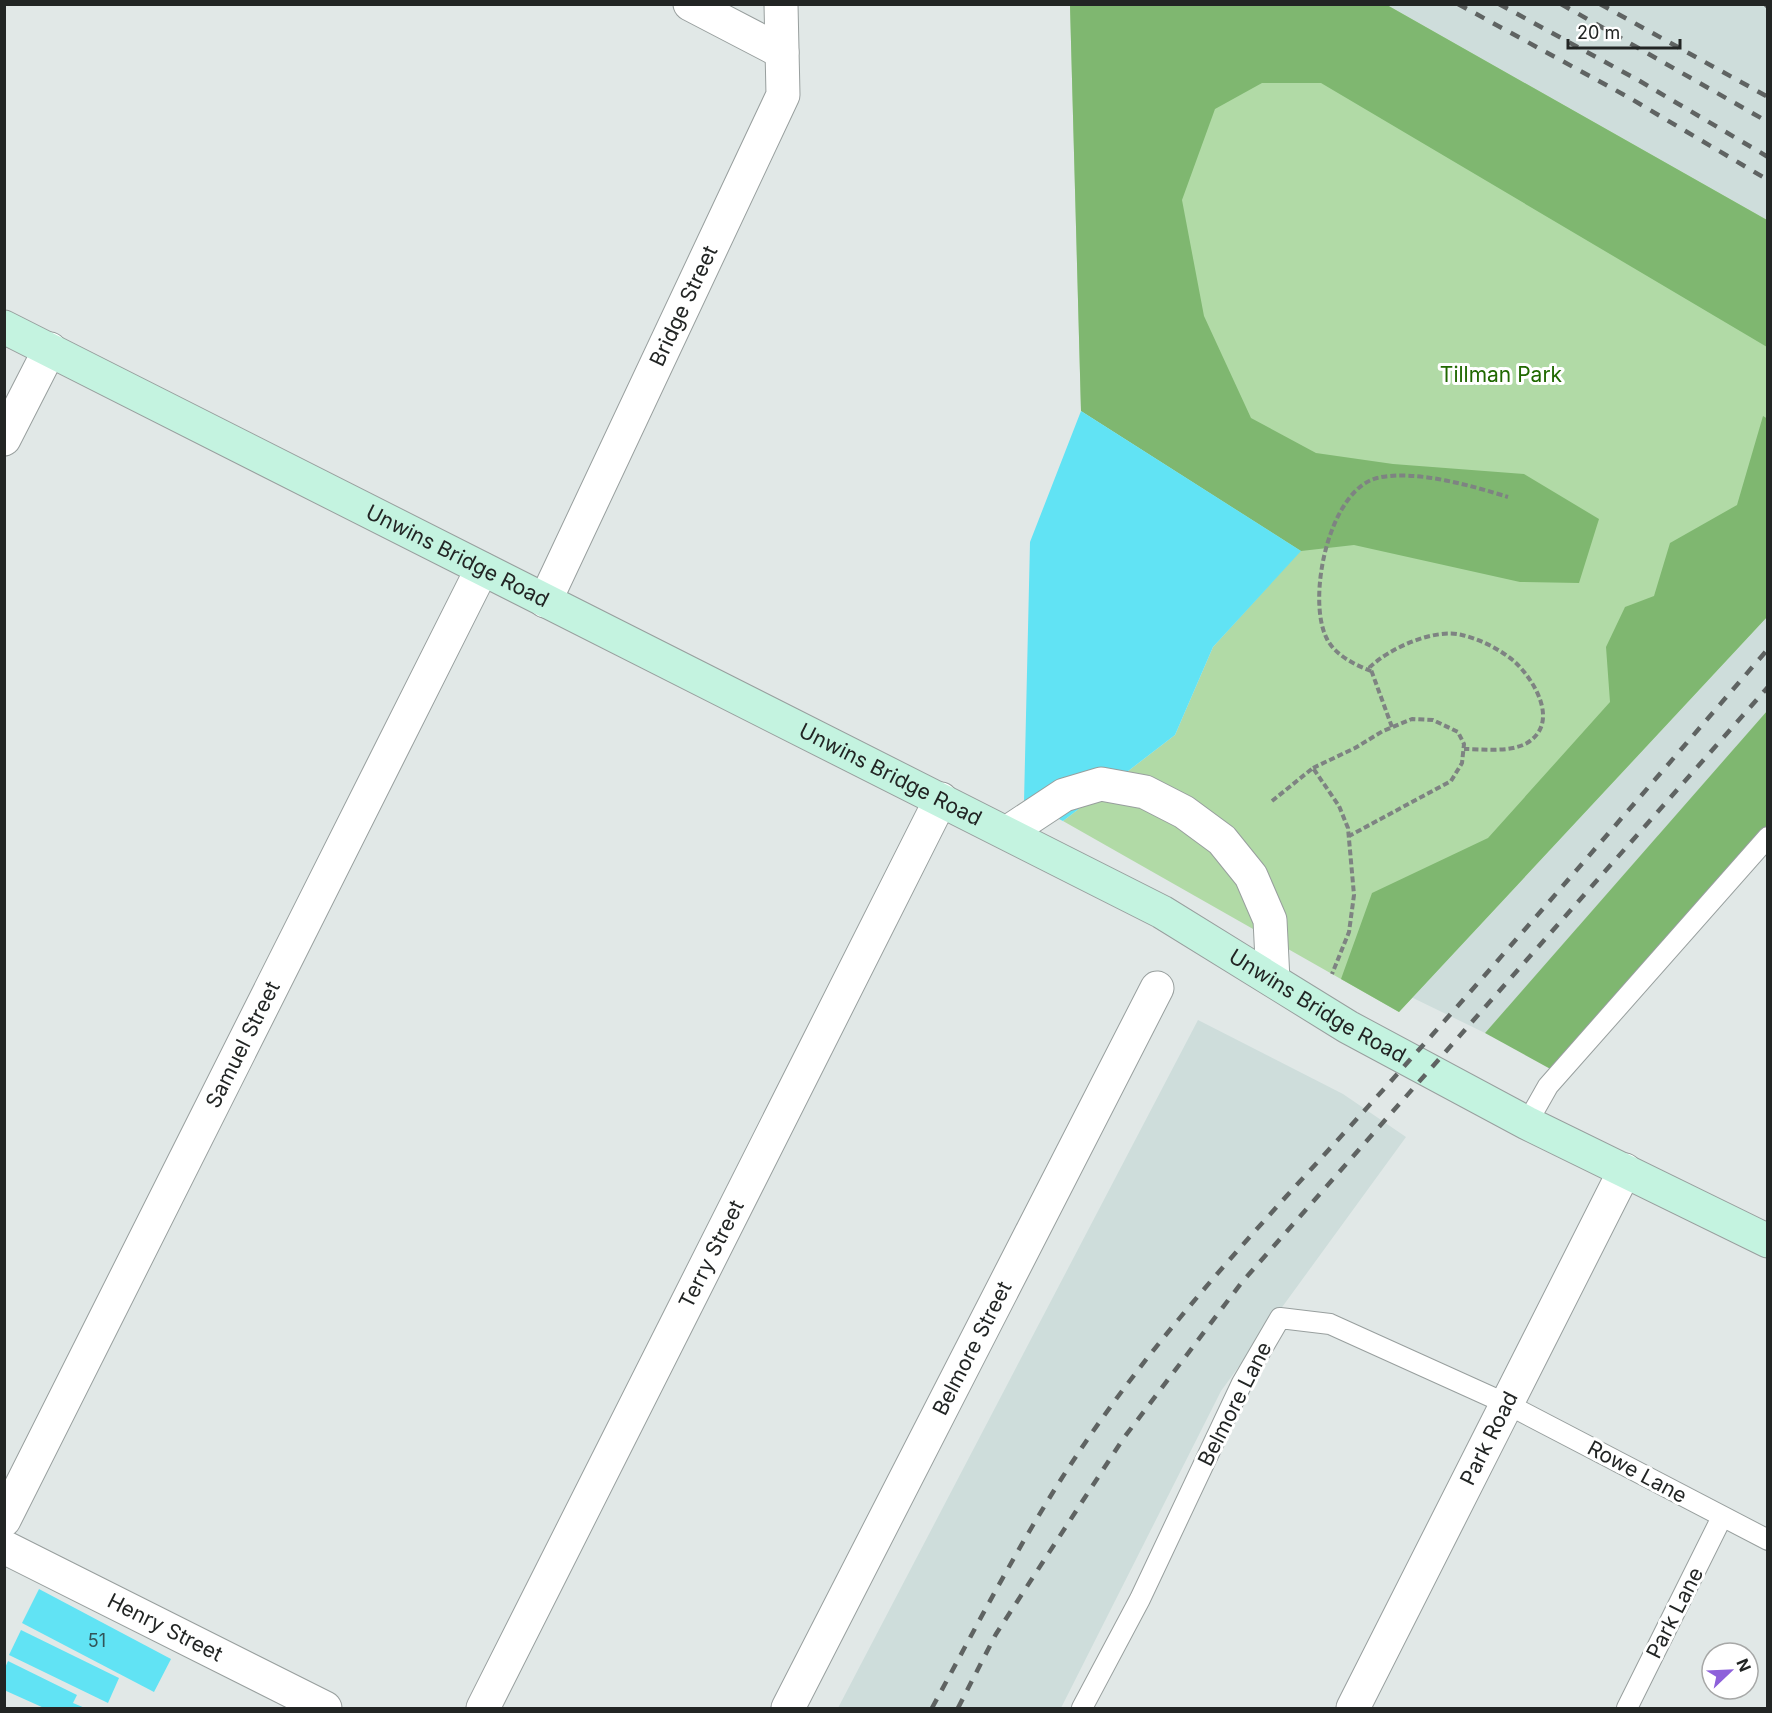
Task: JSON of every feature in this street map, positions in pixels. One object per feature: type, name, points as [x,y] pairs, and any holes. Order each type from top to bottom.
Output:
[{"type":"main road","name":"Unwins Bridge Road","points":[[4,327],[1008,832],[1162,912],[1348,1027],[1527,1123],[1767,1241]]},
{"type":"street","points":[[690,4],[782,52]]},
{"type":"street","name":"Bridge Street","points":[[545,601],[783,95],[781,4]]},
{"type":"street","points":[[4,439],[50,349]]},
{"type":"street","name":"Samuel Street","points":[[4,1520],[482,568]]},
{"type":"street","points":[[1008,832],[1064,795],[1101,784],[1145,792],[1184,812],[1222,840],[1251,876],[1270,920],[1273,980]]},
{"type":"street","name":"Terry Street","points":[[483,1708],[942,799]]},
{"type":"street","name":"Belmore Street","points":[[788,1708],[1157,988]]},
{"type":"street","name":"Park Road","points":[[1353,1708],[1625,1170]]},
{"type":"street","name":"Henry Street","points":[[4,1547],[325,1708]]},
{"type":"lane","points":[[1527,1123],[1548,1086],[1767,837]]},
{"type":"lane","name":"Belmore Lane","points":[[1082,1708],[1140,1599],[1242,1383],[1280,1318],[1330,1324],[1507,1404]]},
{"type":"lane","name":"Rowe Lane","points":[[1507,1404],[1767,1540]]},
{"type":"lane","name":"Park Lane","points":[[1627,1708],[1722,1517]]},
{"type":"path","points":[[1371,671],[1355,665],[1328,642],[1319,621],[1317,597],[1321,567],[1336,519],[1363,484],[1377,478],[1401,476],[1474,486],[1508,497]]},
{"type":"path","points":[[1392,727],[1370,667],[1382,656],[1427,636],[1460,634],[1486,644],[1513,660],[1530,678],[1540,697],[1544,716],[1540,731],[1528,742],[1512,748],[1464,749]]},
{"type":"path","points":[[1272,801],[1313,768],[1412,719],[1433,720],[1458,732],[1464,744],[1462,763],[1451,780],[1349,836]]},
{"type":"path","points":[[1313,768],[1339,806],[1349,836],[1354,895],[1348,932],[1332,974]]},
{"type":"shaded area","points":[[1387,5],[1767,5],[1767,220]]},
{"type":"shaded area","points":[[1767,617],[1767,711],[1485,1033],[1411,997]]},
{"type":"shaded area","points":[[1198,1020],[1343,1094],[1406,1137],[1221,1391],[1061,1708],[838,1708]]},
{"type":"green space","name":"Tillman Park","points":[[1070,5],[1387,5],[1767,220],[1767,617],[1399,1012],[1063,821],[1175,735],[1213,647],[1300,551],[1081,411]]},
{"type":"green space","points":[[1070,5],[1387,5],[1767,220],[1767,347],[1321,83],[1262,83],[1215,109],[1182,200],[1204,316],[1251,418],[1316,453],[1393,464],[1524,474],[1599,519],[1579,583],[1520,582],[1354,545],[1301,551],[1081,411]]},
{"type":"green space","points":[[1763,416],[1768,419],[1767,617],[1399,1012],[1341,979],[1372,893],[1488,838],[1610,702],[1606,647],[1625,607],[1654,596],[1670,543],[1737,505]]},
{"type":"green space","points":[[1767,711],[1767,848],[1565,1077],[1485,1033]]},
{"type":"building","points":[[1081,411],[1301,551],[1213,647],[1175,735],[1063,821],[1024,802],[1030,542]]},
{"type":"building","points":[[39,1589],[171,1659],[154,1692],[22,1623]]},
{"type":"building","points":[[21,1630],[119,1678],[108,1703],[9,1655]]},
{"type":"building","points":[[8,1661],[77,1695],[73,1703],[85,1708],[44,1708],[4,1690],[4,1670]]},
{"type":"railway","points":[[1458,4],[1628,97],[1768,180]]},
{"type":"railway","points":[[1499,4],[1638,80],[1768,157]]},
{"type":"railway","points":[[1561,4],[1768,122]]},
{"type":"railway","points":[[1600,4],[1768,97]]},
{"type":"railway","points":[[1765,4],[1768,7]]},
{"type":"railway","points":[[932,1708],[1044,1508],[1117,1397],[1187,1309],[1572,876],[1768,649]]},
{"type":"railway","points":[[958,1708],[996,1634],[1123,1439],[1242,1282],[1768,687]]}]
